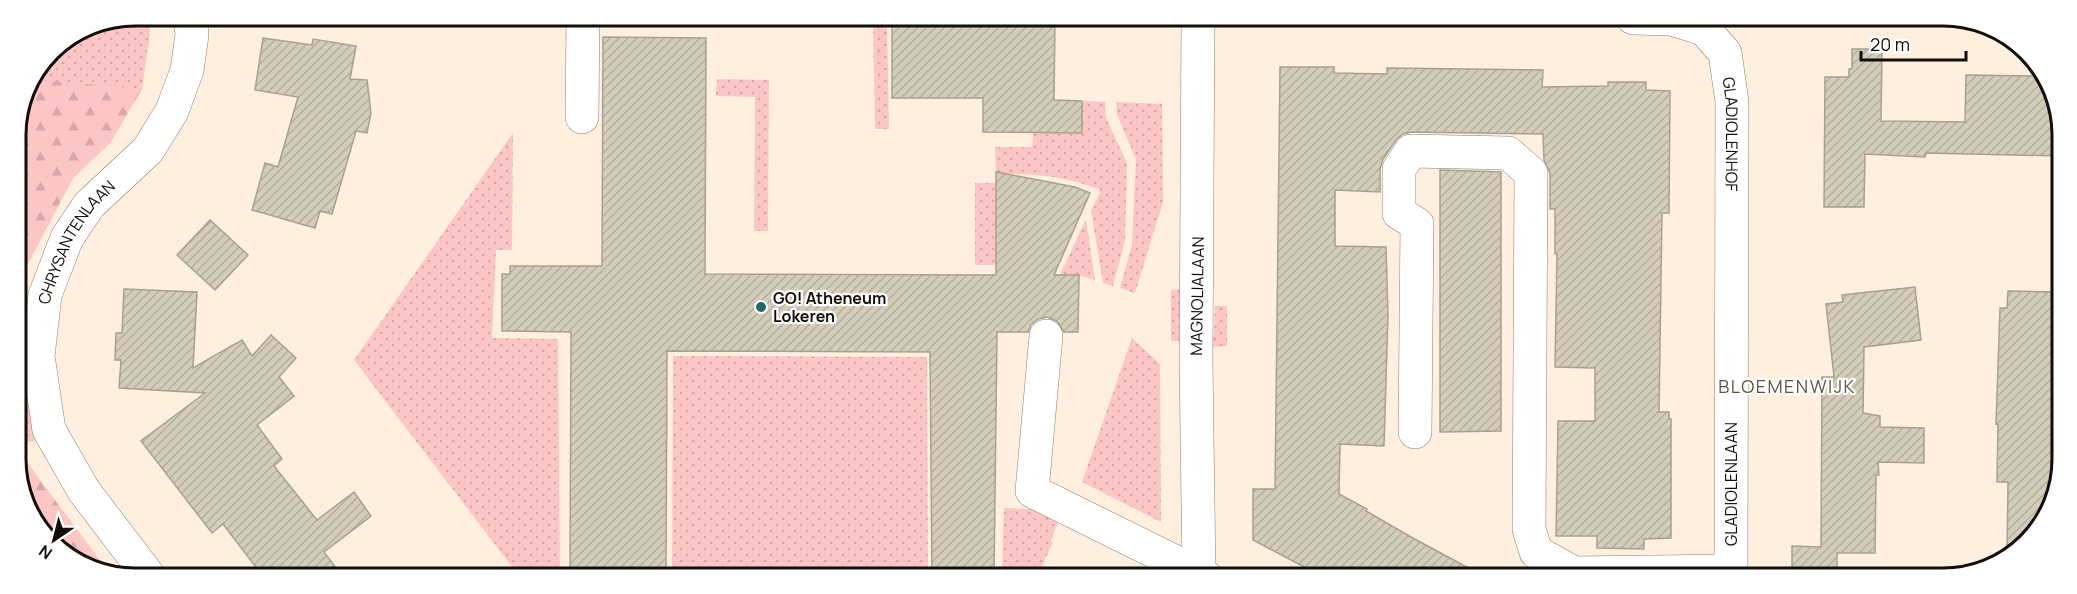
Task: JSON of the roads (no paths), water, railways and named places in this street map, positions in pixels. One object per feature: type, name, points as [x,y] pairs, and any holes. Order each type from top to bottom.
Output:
[{"type":"street","name":"CHRYSANTENLAAN","points":[[143,568],[84,491],[50,430],[38,356],[45,295],[67,238],[89,205],[148,150],[172,111],[188,70],[191,26]]},
{"type":"street","points":[[582,117],[584,26]]},
{"type":"street","name":"MAGNOLIALAAN","points":[[1198,26],[1196,363],[1203,568]]},
{"type":"street","name":"GLADIOLENHOF","points":[[1694,26],[1704,29],[1725,53],[1732,102],[1732,281]]},
{"type":"street","points":[[1415,432],[1417,224],[1399,213],[1399,169],[1411,152],[1508,153],[1531,173],[1528,529],[1536,552],[1565,568]]},
{"type":"street","name":"GLADIOLENLAAN","points":[[1731,568],[1732,281]]},
{"type":"street","points":[[1046,336],[1032,491],[1189,568]]},
{"type":"place","name":"GO! Atheneum Lokeren","points":[[761,307]]},
{"type":"district","name":"BLOEMENWIJK","points":[[1787,386]]}]
